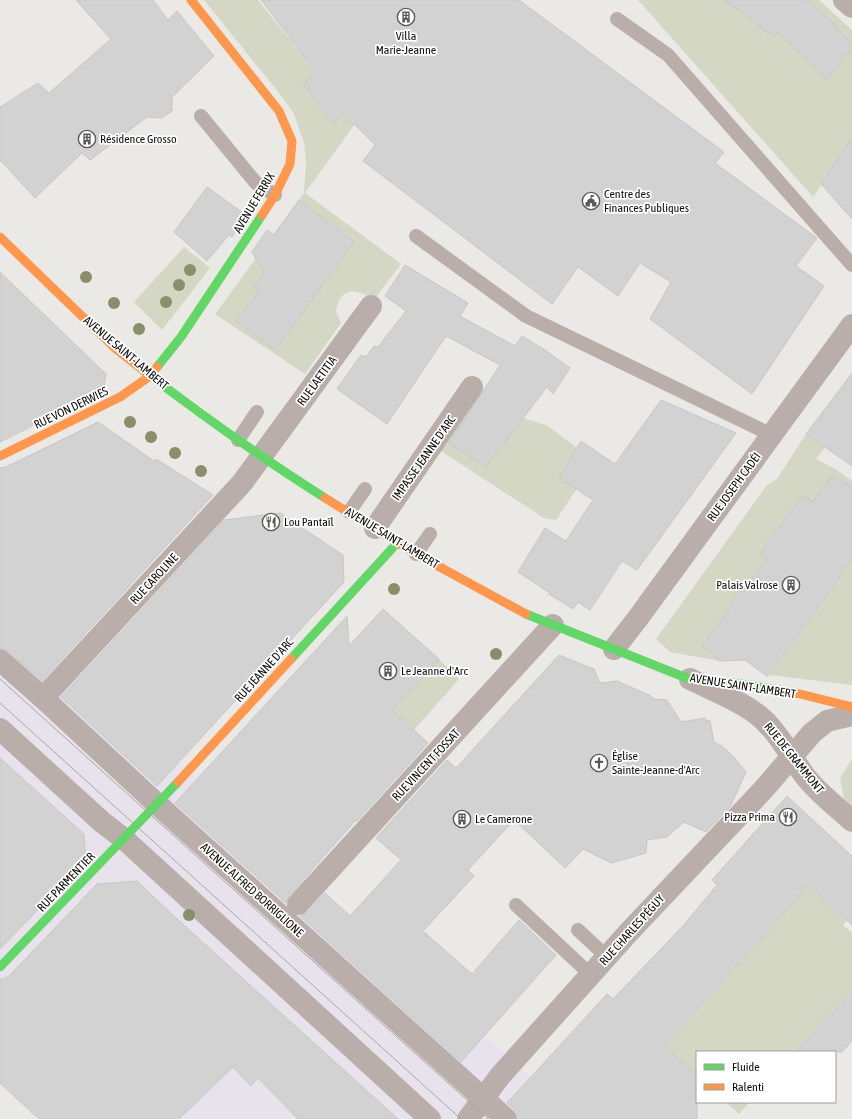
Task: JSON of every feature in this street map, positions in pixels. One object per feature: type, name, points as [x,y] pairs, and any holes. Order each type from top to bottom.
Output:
[{"type":"street","name":"AVENUE FERRIX","points":[[150,376],[181,337],[275,195],[290,164],[292,141],[279,111],[191,0]]},
{"type":"street","points":[[844,0],[852,7]]},
{"type":"street","name":"AVENUE SAINT-LAMBERT","points":[[0,237],[116,349],[150,376],[238,440],[287,474],[416,554],[524,614],[688,679],[799,694],[852,707]]},
{"type":"street","name":"RUE LAETITIA","points":[[262,457],[371,306]]},
{"type":"street","name":"RUE JOSEPH CADÉI","points":[[614,649],[852,325]]},
{"type":"street","name":"RUE VON DERWIES","points":[[0,456],[120,397],[150,376]]},
{"type":"street","name":"IMPASSE JEANNE D'ARC","points":[[375,528],[472,387]]},
{"type":"street","name":"RUE CAROLINE","points":[[43,698],[219,509],[262,457]]},
{"type":"street","name":"RUE JEANNE D'ARC","points":[[152,809],[398,542]]},
{"type":"street","name":"RUE VINCENT FOSSAT","points":[[298,904],[437,754],[553,625]]},
{"type":"street","name":"AVENUE ALFRED BORRIGLIONE","points":[[0,660],[43,698],[152,809],[475,1108],[506,1119]]},
{"type":"street","name":"RUE DE GRAMMONT","points":[[688,679],[749,709],[759,716],[770,726],[806,777],[852,821]]},
{"type":"street","points":[[791,756],[812,733],[827,721],[852,715]]},
{"type":"street","points":[[0,729],[102,822],[124,839],[430,1119]]},
{"type":"street","name":"RUE CHARLES PÉGUY","points":[[475,1108],[500,1076],[607,957],[763,790],[791,756]]},
{"type":"street","name":"RUE PARMENTIER","points":[[0,967],[152,809]]},
{"type":"lane","points":[[617,19],[668,55],[852,265]]},
{"type":"lane","points":[[202,116],[256,183],[275,195]]},
{"type":"lane","points":[[416,236],[526,316],[772,435]]},
{"type":"lane","points":[[238,440],[256,412]]},
{"type":"lane","points":[[349,512],[365,489]]},
{"type":"lane","points":[[416,554],[430,534]]},
{"type":"lane","points":[[516,905],[591,975]]},
{"type":"lane","points":[[578,930],[607,957]]},
{"type":"shaded area","points":[[0,602],[578,1119],[124,1119],[0,1003]]},
{"type":"green space","points":[[204,0],[258,0],[316,72],[303,84],[333,123],[344,114],[355,124],[305,193],[401,264],[373,301],[358,292],[346,293],[342,296],[336,311],[341,323],[305,374],[215,314],[304,193],[306,162],[304,143],[294,114],[283,98]]},
{"type":"green space","points":[[638,0],[819,0],[852,30],[852,141],[813,197]]},
{"type":"green space","points":[[184,247],[210,268],[162,330],[134,302]]},
{"type":"green space","points":[[484,389],[526,419],[546,425],[595,461],[556,520],[544,518],[441,451]]},
{"type":"green space","points":[[806,434],[825,447],[816,459],[837,470],[852,481],[852,531],[803,496],[760,554],[766,560],[743,591],[740,591],[731,603],[731,608],[705,643],[705,648],[720,661],[670,652],[656,639],[767,485],[777,479]]},
{"type":"green space","points":[[852,560],[852,685],[769,675]]},
{"type":"green space","points":[[439,659],[459,679],[414,730],[392,710]]},
{"type":"green space","points":[[852,759],[852,806],[844,799],[840,778]]},
{"type":"green space","points":[[753,834],[847,920],[843,925],[852,933],[852,991],[797,1051],[696,1051],[696,1075],[684,1064],[649,1100],[656,1038],[665,1046],[802,893],[745,842]]},
{"type":"green space","points":[[727,1103],[749,1103],[739,1114]]},
{"type":"building","points":[[76,0],[153,0],[168,20],[177,11],[214,56],[172,97],[172,111],[162,118],[147,117],[90,160],[82,153],[35,198],[0,160],[0,107],[38,83],[49,93],[111,39]]},
{"type":"building","name":"Centre des Finances Publiques","points":[[261,0],[519,0],[724,152],[715,163],[817,238],[796,266],[824,286],[752,394],[650,319],[671,282],[640,263],[618,296],[578,267],[552,304],[363,161],[375,145],[344,114],[333,123],[303,84],[316,72]]},
{"type":"building","points":[[725,0],[807,0],[836,25],[836,28],[852,43],[852,49],[827,79],[777,32],[774,37]]},
{"type":"building","points":[[852,138],[852,219],[821,184]]},
{"type":"building","points":[[207,187],[246,215],[232,237],[229,235],[207,261],[174,232]]},
{"type":"building","points":[[299,200],[354,242],[275,350],[236,321],[259,292],[254,287],[264,273],[252,252],[267,230],[274,235]]},
{"type":"building","points":[[405,265],[468,303],[460,316],[515,346],[522,336],[570,368],[553,394],[547,387],[486,467],[449,443],[500,365],[446,336],[387,424],[337,389],[361,355],[366,357],[374,346],[378,347],[406,311],[385,296]]},
{"type":"building","points":[[0,272],[106,374],[104,388],[72,404],[74,405],[0,442]]},
{"type":"building","points":[[852,373],[852,466],[806,434]]},
{"type":"building","points":[[661,400],[736,433],[637,570],[622,561],[590,610],[578,602],[573,609],[518,572],[545,528],[566,541],[593,500],[559,478],[581,441],[615,464]]},
{"type":"building","points":[[98,422],[154,461],[156,459],[213,495],[42,681],[8,651],[0,648],[0,468],[6,467]]},
{"type":"building","name":"Palais Valrose","points":[[831,477],[852,486],[852,560],[768,676],[745,660],[720,661],[702,646],[731,608],[731,603],[740,591],[743,591],[766,560],[760,554],[785,519],[803,496],[813,502]]},
{"type":"building","points":[[280,513],[343,555],[344,582],[157,786],[61,697],[224,520]]},
{"type":"building","points":[[383,609],[439,659],[392,710],[428,743],[357,821],[356,820],[289,896],[286,903],[175,803],[347,616],[349,646]]},
{"type":"building","points":[[559,655],[594,669],[600,683],[617,681],[649,695],[654,699],[667,700],[681,722],[705,718],[705,720],[710,721],[714,742],[722,746],[733,756],[746,772],[730,807],[706,832],[684,822],[667,837],[647,840],[646,853],[611,863],[583,849],[565,868],[514,820],[468,870],[474,876],[423,931],[472,974],[519,920],[556,955],[461,1062],[300,916],[307,912],[325,893],[350,916],[401,860],[376,838],[447,760],[456,768]]},
{"type":"building","points":[[0,758],[84,834],[86,860],[0,949]]},
{"type":"building","points":[[787,796],[852,856],[852,925],[809,885],[664,1046],[696,1075],[697,1119],[518,1119],[518,1115],[515,1110],[507,1103],[607,994],[613,999],[682,927],[717,885],[712,880]]},
{"type":"building","points":[[137,881],[398,1119],[298,1119],[258,1078],[251,1086],[233,1067],[179,1119],[39,1119],[0,1083],[0,979],[4,979],[9,976],[97,884]]},
{"type":"building","points":[[852,992],[852,1041],[842,1052],[797,1051]]},
{"type":"tram line","points":[[0,679],[488,1119]]},
{"type":"tram line","points":[[0,703],[461,1119]]},
{"type":"traffic: fast","points":[[157,367],[181,337],[262,215]]},
{"type":"traffic: fast","points":[[144,371],[233,437],[325,498]]},
{"type":"traffic: fast","points":[[291,659],[398,542]]},
{"type":"traffic: fast","points":[[526,614],[689,679],[735,683],[796,693]]},
{"type":"traffic: fast","points":[[0,967],[178,782]]},
{"type":"traffic: slow","points":[[191,0],[279,111],[292,141],[290,164],[275,195],[262,215]]},
{"type":"traffic: slow","points":[[0,237],[116,349],[144,371]]},
{"type":"traffic: slow","points":[[0,456],[120,397],[150,376],[157,367]]},
{"type":"traffic: slow","points":[[325,498],[416,554],[526,614]]},
{"type":"traffic: slow","points":[[178,782],[291,659]]},
{"type":"traffic: slow","points":[[796,693],[852,707]]},
{"type":"place","name":"Villa Marie-Jeanne","points":[[406,17]]},
{"type":"place","name":"Résidence Grosso","points":[[87,139]]},
{"type":"place","name":"Centre des Finances Publiques","points":[[591,201]]},
{"type":"place","name":"Lou Pantaïl","points":[[271,522]]},
{"type":"place","name":"Palais Valrose","points":[[791,585]]},
{"type":"place","name":"Le Jeanne d'Arc","points":[[388,671]]},
{"type":"place","name":"Église Sainte-Jeanne-d'Arc","points":[[599,763]]},
{"type":"place","name":"Pizza Prima","points":[[788,817]]},
{"type":"place","name":"Le Camerone","points":[[462,819]]}]
